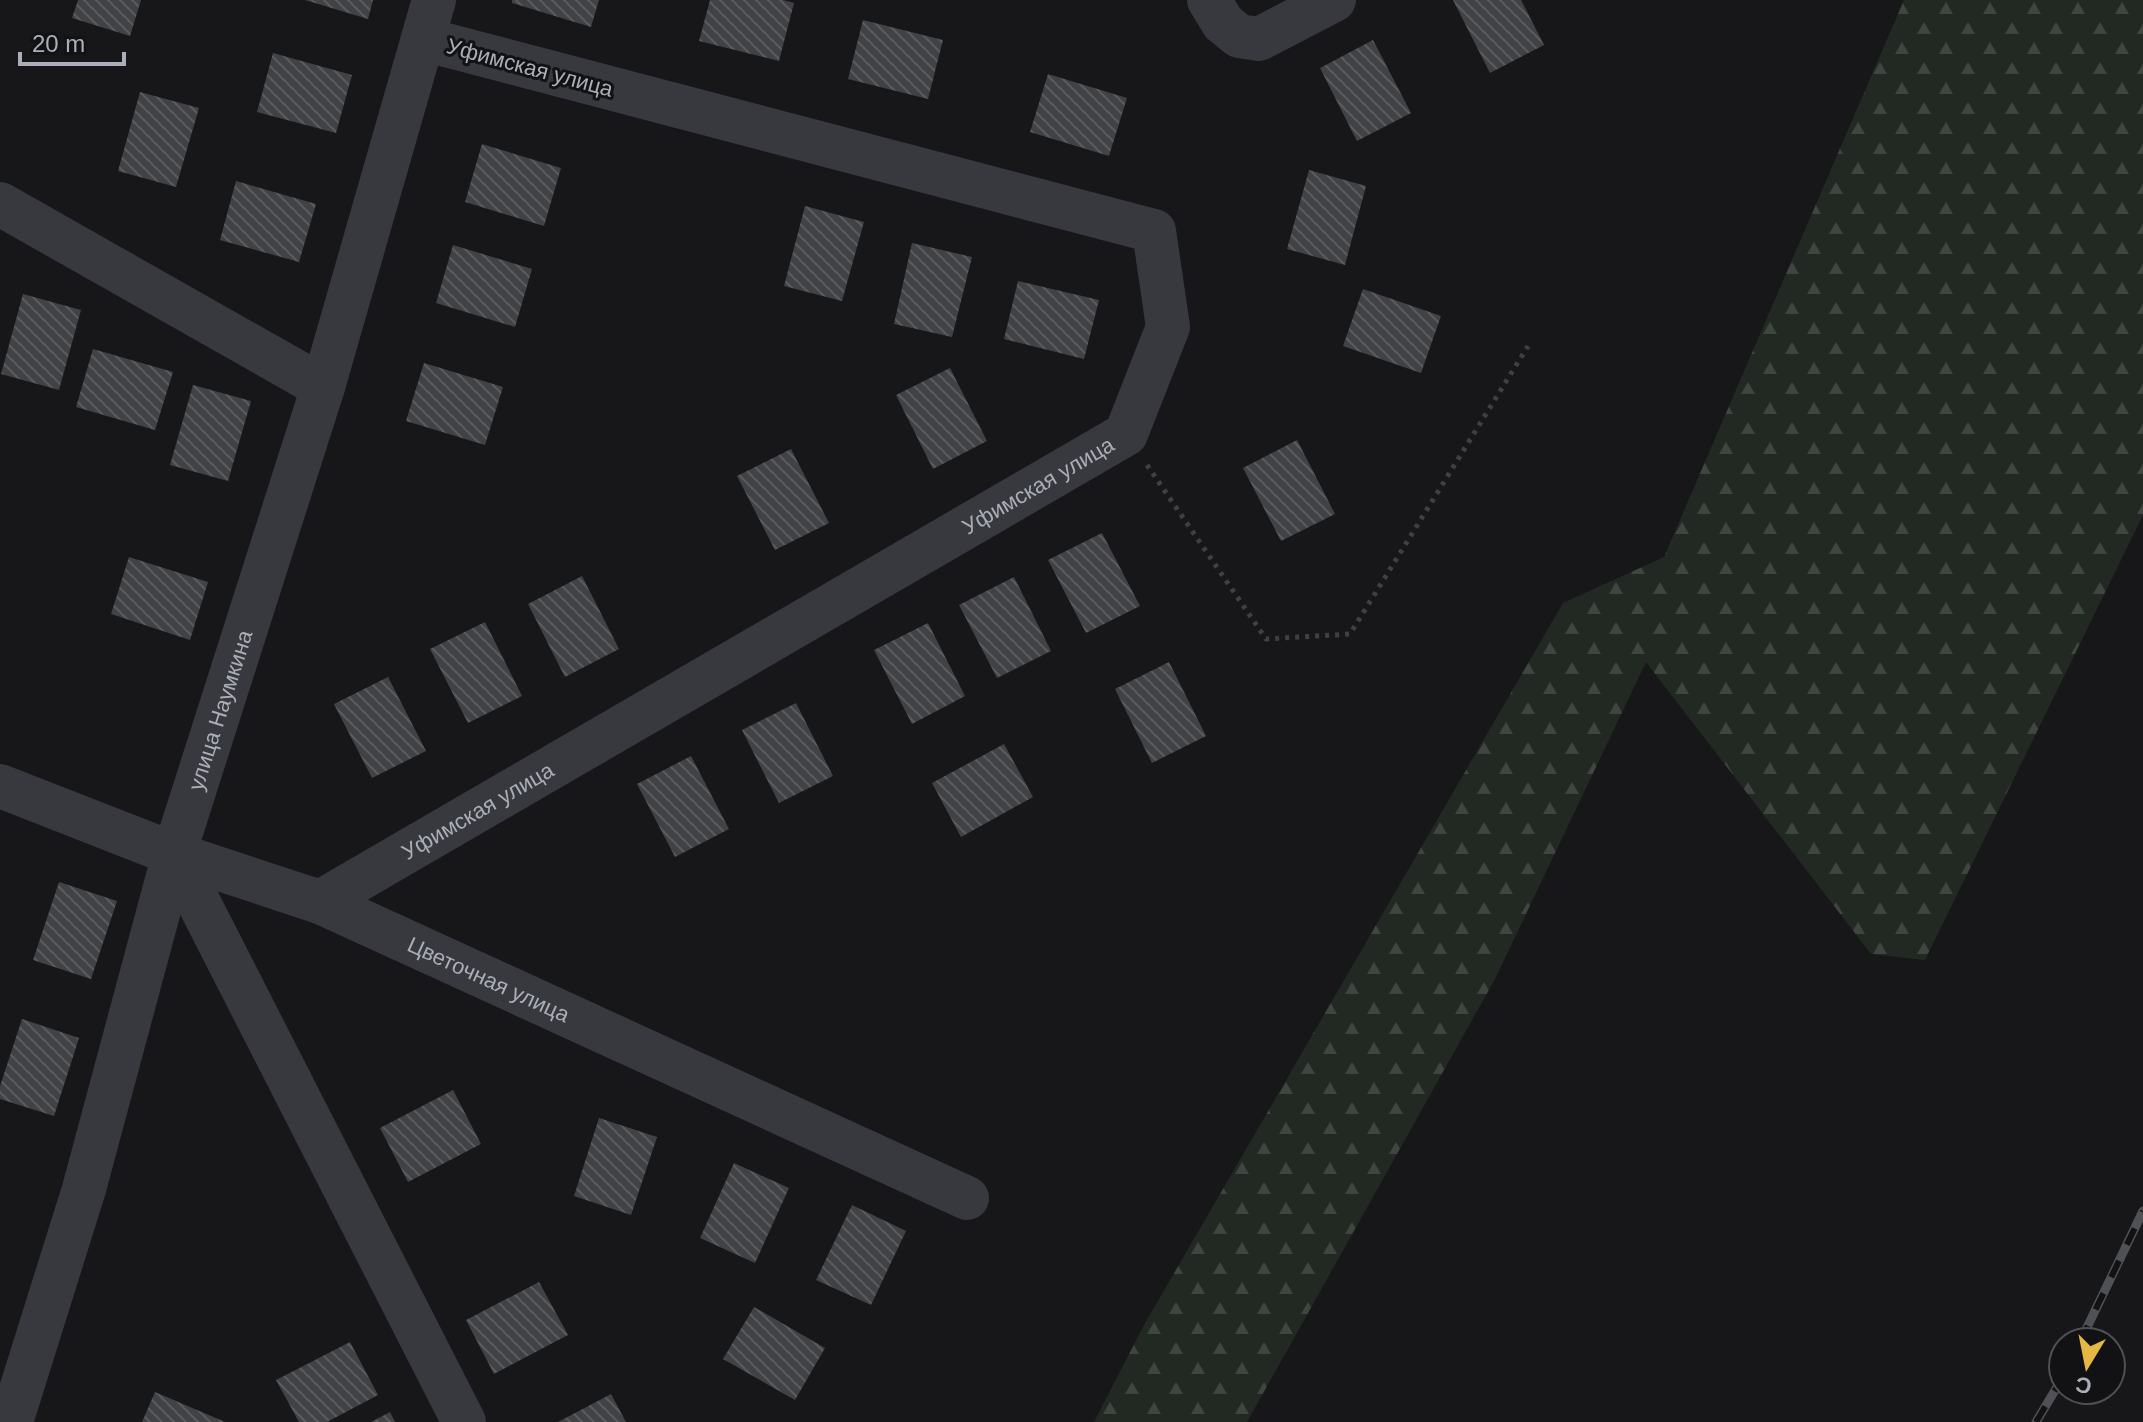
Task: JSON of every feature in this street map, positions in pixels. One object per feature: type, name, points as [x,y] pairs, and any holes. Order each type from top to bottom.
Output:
[{"type":"street","points":[[1209,0],[1223,23],[1239,36],[1259,39],[1334,0]]},
{"type":"street","name":"улица Наумкина","points":[[11,1422],[84,1189],[174,854],[323,387],[429,20]]},
{"type":"street","name":"Уфимская улица","points":[[320,902],[1126,434],[1168,327],[1154,231],[429,20]]},
{"type":"street","points":[[0,204],[323,387]]},
{"type":"street","name":"Цветочная улица","points":[[0,786],[174,854],[320,902],[967,1198]]},
{"type":"street","points":[[174,854],[464,1422]]},
{"type":"path","points":[[1126,434],[1266,639],[1350,634],[1528,346]]},
{"type":"green space","points":[[1904,0],[2143,0],[2143,515],[1925,960],[1871,954],[1646,662],[1495,979],[1247,1422],[1094,1422],[1144,1325],[1563,603],[1664,557]]},
{"type":"building","points":[[78,0],[141,0],[130,36],[72,18]]},
{"type":"building","points":[[305,0],[373,0],[368,19]]},
{"type":"building","points":[[512,0],[599,0],[591,27],[512,3]]},
{"type":"building","points":[[710,0],[783,0],[794,3],[779,61],[699,41]]},
{"type":"building","points":[[1453,0],[1521,0],[1544,45],[1490,73]]},
{"type":"building","points":[[863,20],[943,40],[928,99],[848,79]]},
{"type":"building","points":[[1373,40],[1411,113],[1357,141],[1320,68]]},
{"type":"building","points":[[273,53],[352,75],[336,133],[257,112]]},
{"type":"building","points":[[1048,74],[1127,98],[1109,156],[1030,132]]},
{"type":"building","points":[[140,92],[199,108],[176,187],[118,171]]},
{"type":"building","points":[[482,144],[561,168],[544,226],[465,202]]},
{"type":"building","points":[[1309,170],[1366,186],[1345,265],[1287,249]]},
{"type":"building","points":[[236,181],[316,204],[299,262],[220,240]]},
{"type":"building","points":[[805,206],[864,222],[842,301],[784,286]]},
{"type":"building","points":[[912,243],[972,257],[952,337],[894,324]]},
{"type":"building","points":[[453,245],[532,269],[515,327],[436,303]]},
{"type":"building","points":[[1018,281],[1099,300],[1084,359],[1004,339]]},
{"type":"building","points":[[1363,289],[1441,316],[1421,373],[1343,346]]},
{"type":"building","points":[[23,294],[81,310],[59,390],[1,374]]},
{"type":"building","points":[[93,349],[173,372],[155,430],[76,407]]},
{"type":"building","points":[[424,363],[503,387],[485,445],[406,421]]},
{"type":"building","points":[[950,368],[987,441],[933,469],[896,395]]},
{"type":"building","points":[[193,385],[251,401],[228,481],[170,465]]},
{"type":"building","points":[[1297,440],[1335,514],[1281,541],[1243,468]]},
{"type":"building","points":[[791,449],[829,523],[775,550],[737,476]]},
{"type":"building","points":[[1102,533],[1140,606],[1086,633],[1048,560]]},
{"type":"building","points":[[129,557],[208,582],[190,640],[111,614]]},
{"type":"building","points":[[582,576],[619,649],[565,677],[528,604]]},
{"type":"building","points":[[1014,577],[1051,651],[997,678],[959,605]]},
{"type":"building","points":[[485,622],[522,696],[468,723],[430,649]]},
{"type":"building","points":[[928,623],[965,696],[912,724],[874,650]]},
{"type":"building","points":[[1169,662],[1206,736],[1152,763],[1115,689]]},
{"type":"building","points":[[388,677],[426,751],[372,778],[334,704]]},
{"type":"building","points":[[796,703],[833,776],[779,803],[742,730]]},
{"type":"building","points":[[1004,744],[1033,797],[961,837],[932,783]]},
{"type":"building","points":[[691,756],[729,829],[675,857],[637,784]]},
{"type":"building","points":[[59,882],[117,901],[91,979],[33,960]]},
{"type":"building","points":[[22,1019],[79,1038],[54,1116],[0,1099],[0,1086]]},
{"type":"building","points":[[453,1090],[481,1144],[408,1182],[380,1128]]},
{"type":"building","points":[[599,1118],[657,1137],[631,1215],[574,1196]]},
{"type":"building","points":[[734,1163],[789,1188],[755,1263],[700,1238]]},
{"type":"building","points":[[852,1205],[906,1231],[871,1305],[816,1280]]},
{"type":"building","points":[[539,1282],[568,1335],[494,1374],[466,1320]]},
{"type":"building","points":[[754,1307],[825,1348],[795,1400],[723,1359]]},
{"type":"building","points":[[350,1342],[378,1395],[327,1422],[299,1422],[276,1380]]},
{"type":"building","points":[[155,1392],[225,1422],[142,1422]]},
{"type":"building","points":[[611,1394],[626,1422],[558,1422]]},
{"type":"building","points":[[390,1412],[395,1422],[371,1422]]},
{"type":"railway","points":[[2088,1326],[2143,1211]]},
{"type":"railway","points":[[2036,1422],[2047,1404]]}]
